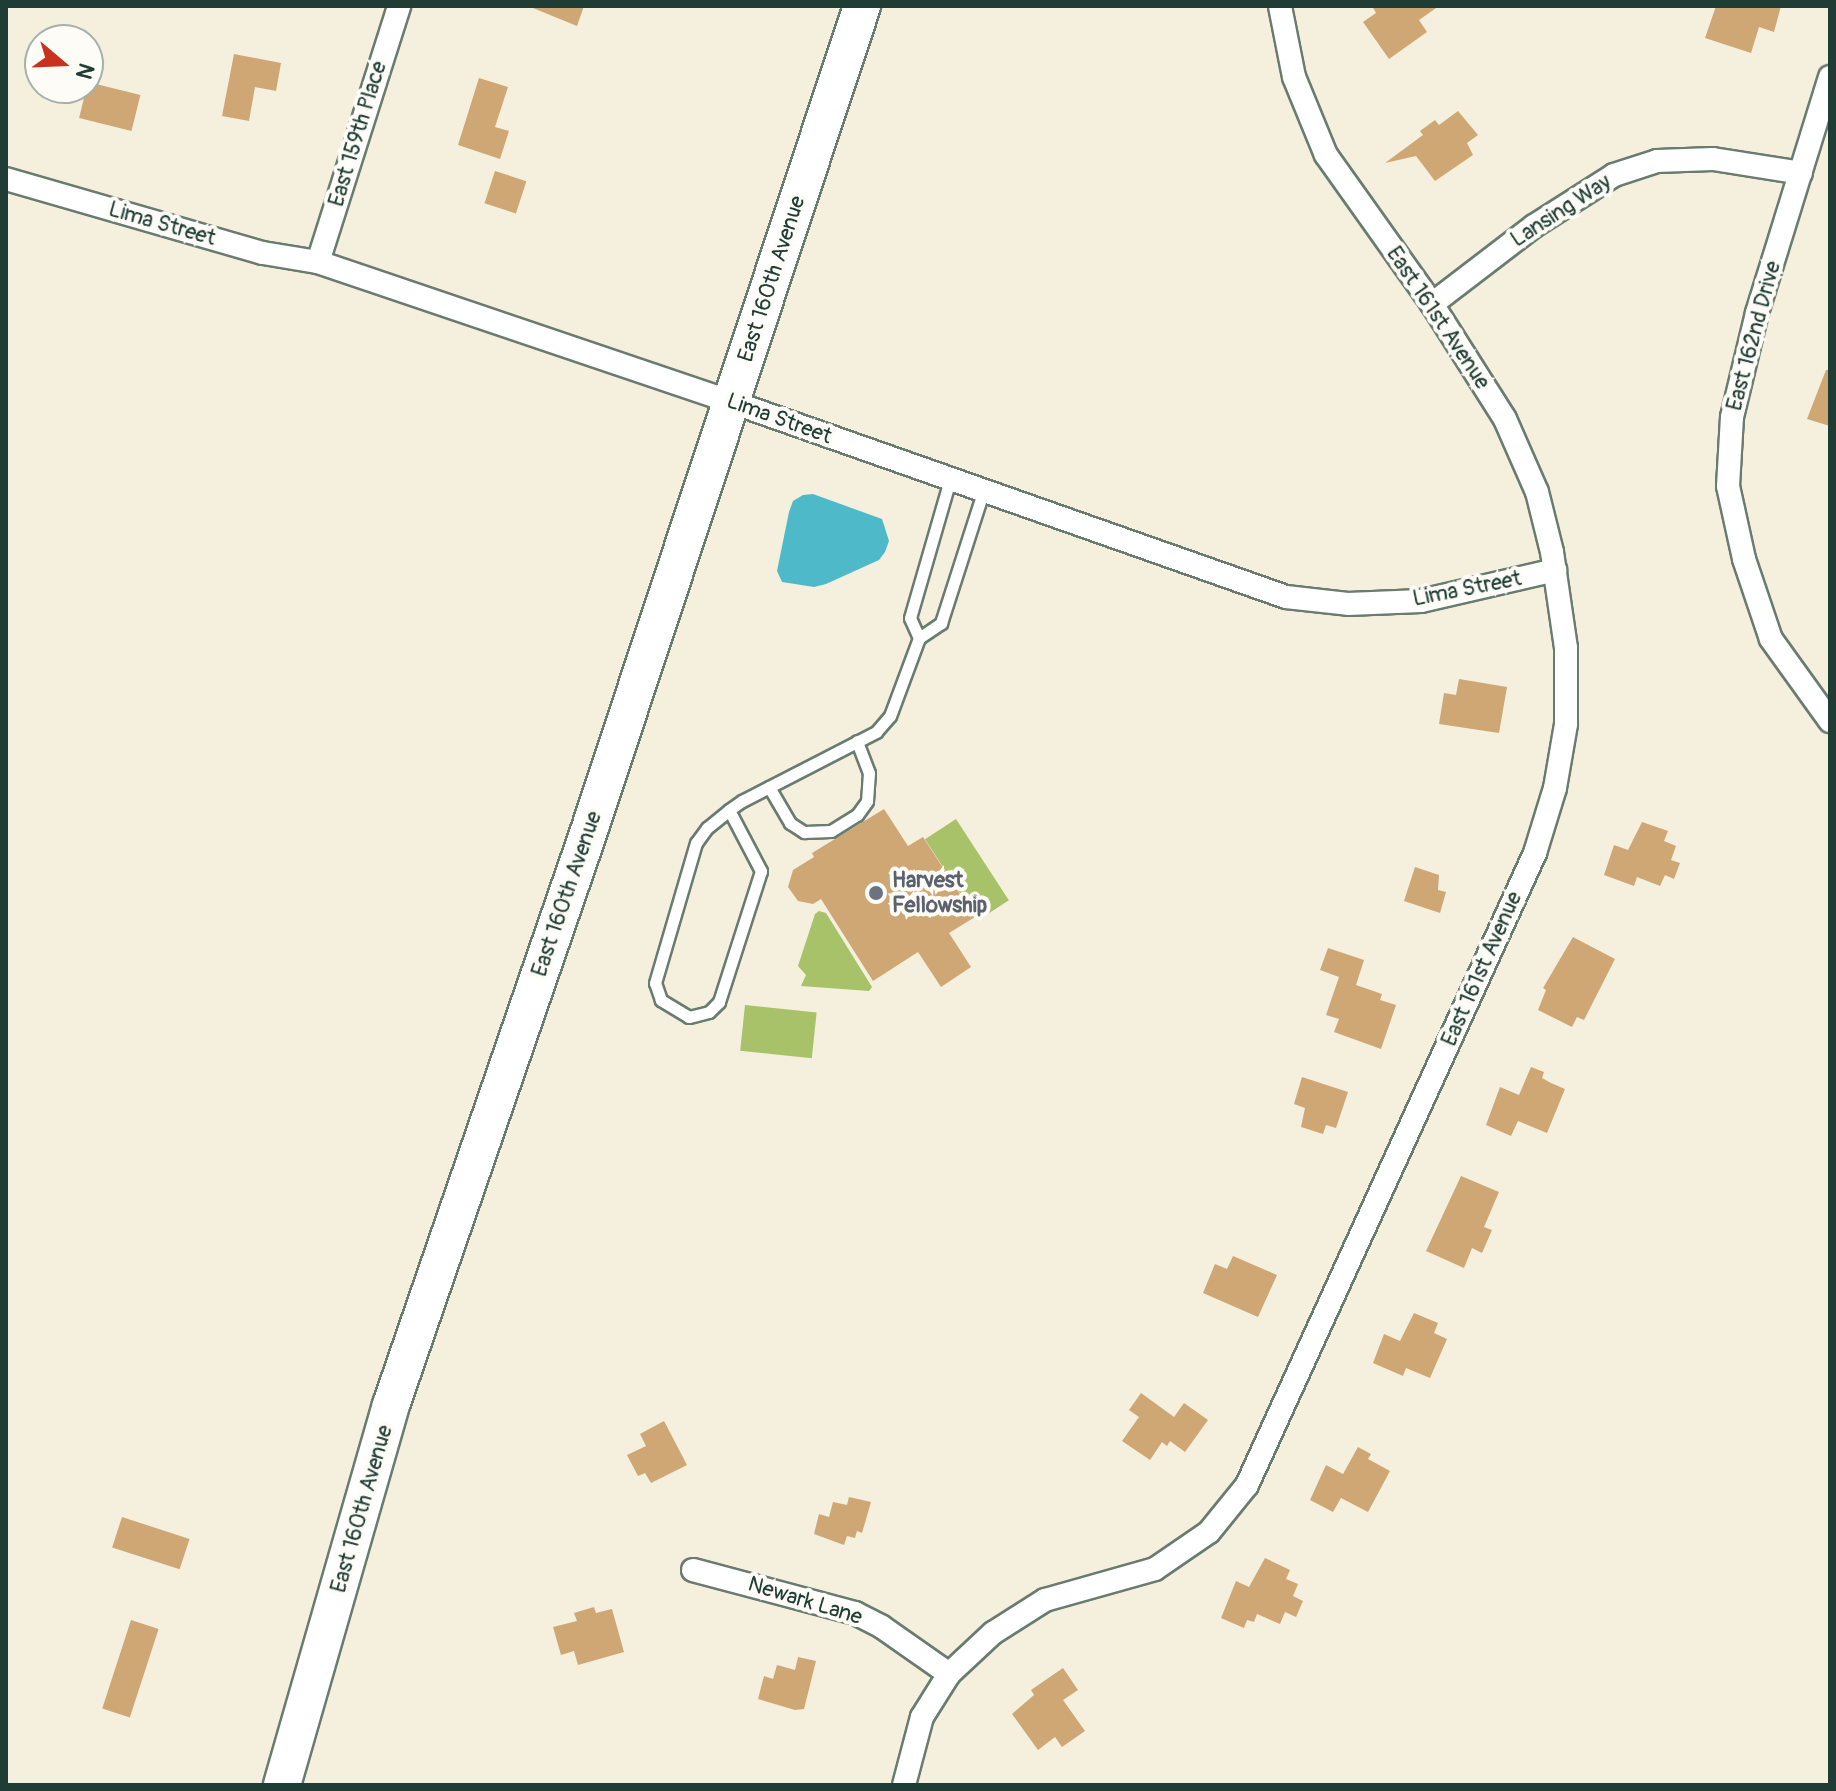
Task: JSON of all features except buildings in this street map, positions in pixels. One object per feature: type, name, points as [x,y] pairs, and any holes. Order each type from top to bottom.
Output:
[{"type":"main road","name":"East 160th Avenue","points":[[282,1785],[391,1405],[732,402],[862,6]]},
{"type":"street","name":"East 159th Place","points":[[318,262],[399,6]]},
{"type":"street","name":"East 161st Avenue","points":[[904,1785],[922,1717],[949,1674],[993,1633],[1045,1600],[1155,1569],[1209,1532],[1247,1485],[1535,853],[1555,788],[1566,724],[1566,648],[1555,570],[1537,492],[1505,419],[1432,304],[1326,155],[1294,77],[1280,6]]},
{"type":"street","name":"East 162nd Drive","points":[[1830,77],[1757,313],[1732,417],[1728,486],[1744,559],[1771,639],[1830,721]]},
{"type":"street","name":"Lansing Way","points":[[1432,304],[1534,226],[1614,175],[1657,161],[1713,159],[1801,173]]},
{"type":"street","name":"Lima Street","points":[[6,179],[263,253],[318,262],[732,402],[1286,597],[1348,604],[1421,601],[1555,570]]},
{"type":"street","name":"Newark Lane","points":[[693,1570],[855,1613],[882,1627],[949,1674]]},
{"type":"lane","points":[[919,638],[910,618],[950,479]]},
{"type":"lane","points":[[729,810],[761,871],[719,1002],[709,1012],[689,1017],[661,1000],[655,983],[696,843],[707,828],[729,810],[876,732],[890,716],[919,638],[941,623],[983,492]]},
{"type":"lane","points":[[769,787],[790,823],[804,832],[831,831],[857,815],[867,801],[869,773],[857,741]]},
{"type":"green space","points":[[956,819],[1009,900],[978,921],[925,839]]},
{"type":"green space","points":[[819,911],[826,913],[872,987],[869,991],[801,986],[806,975],[798,966],[815,914]]},
{"type":"green space","points":[[745,1005],[817,1013],[812,1058],[740,1051]]},
{"type":"water","points":[[813,494],[882,519],[889,541],[879,560],[814,587],[782,582],[777,571],[789,512],[793,501]]},
{"type":"place","name":"Harvest Fellowship","points":[[876,893]]}]
